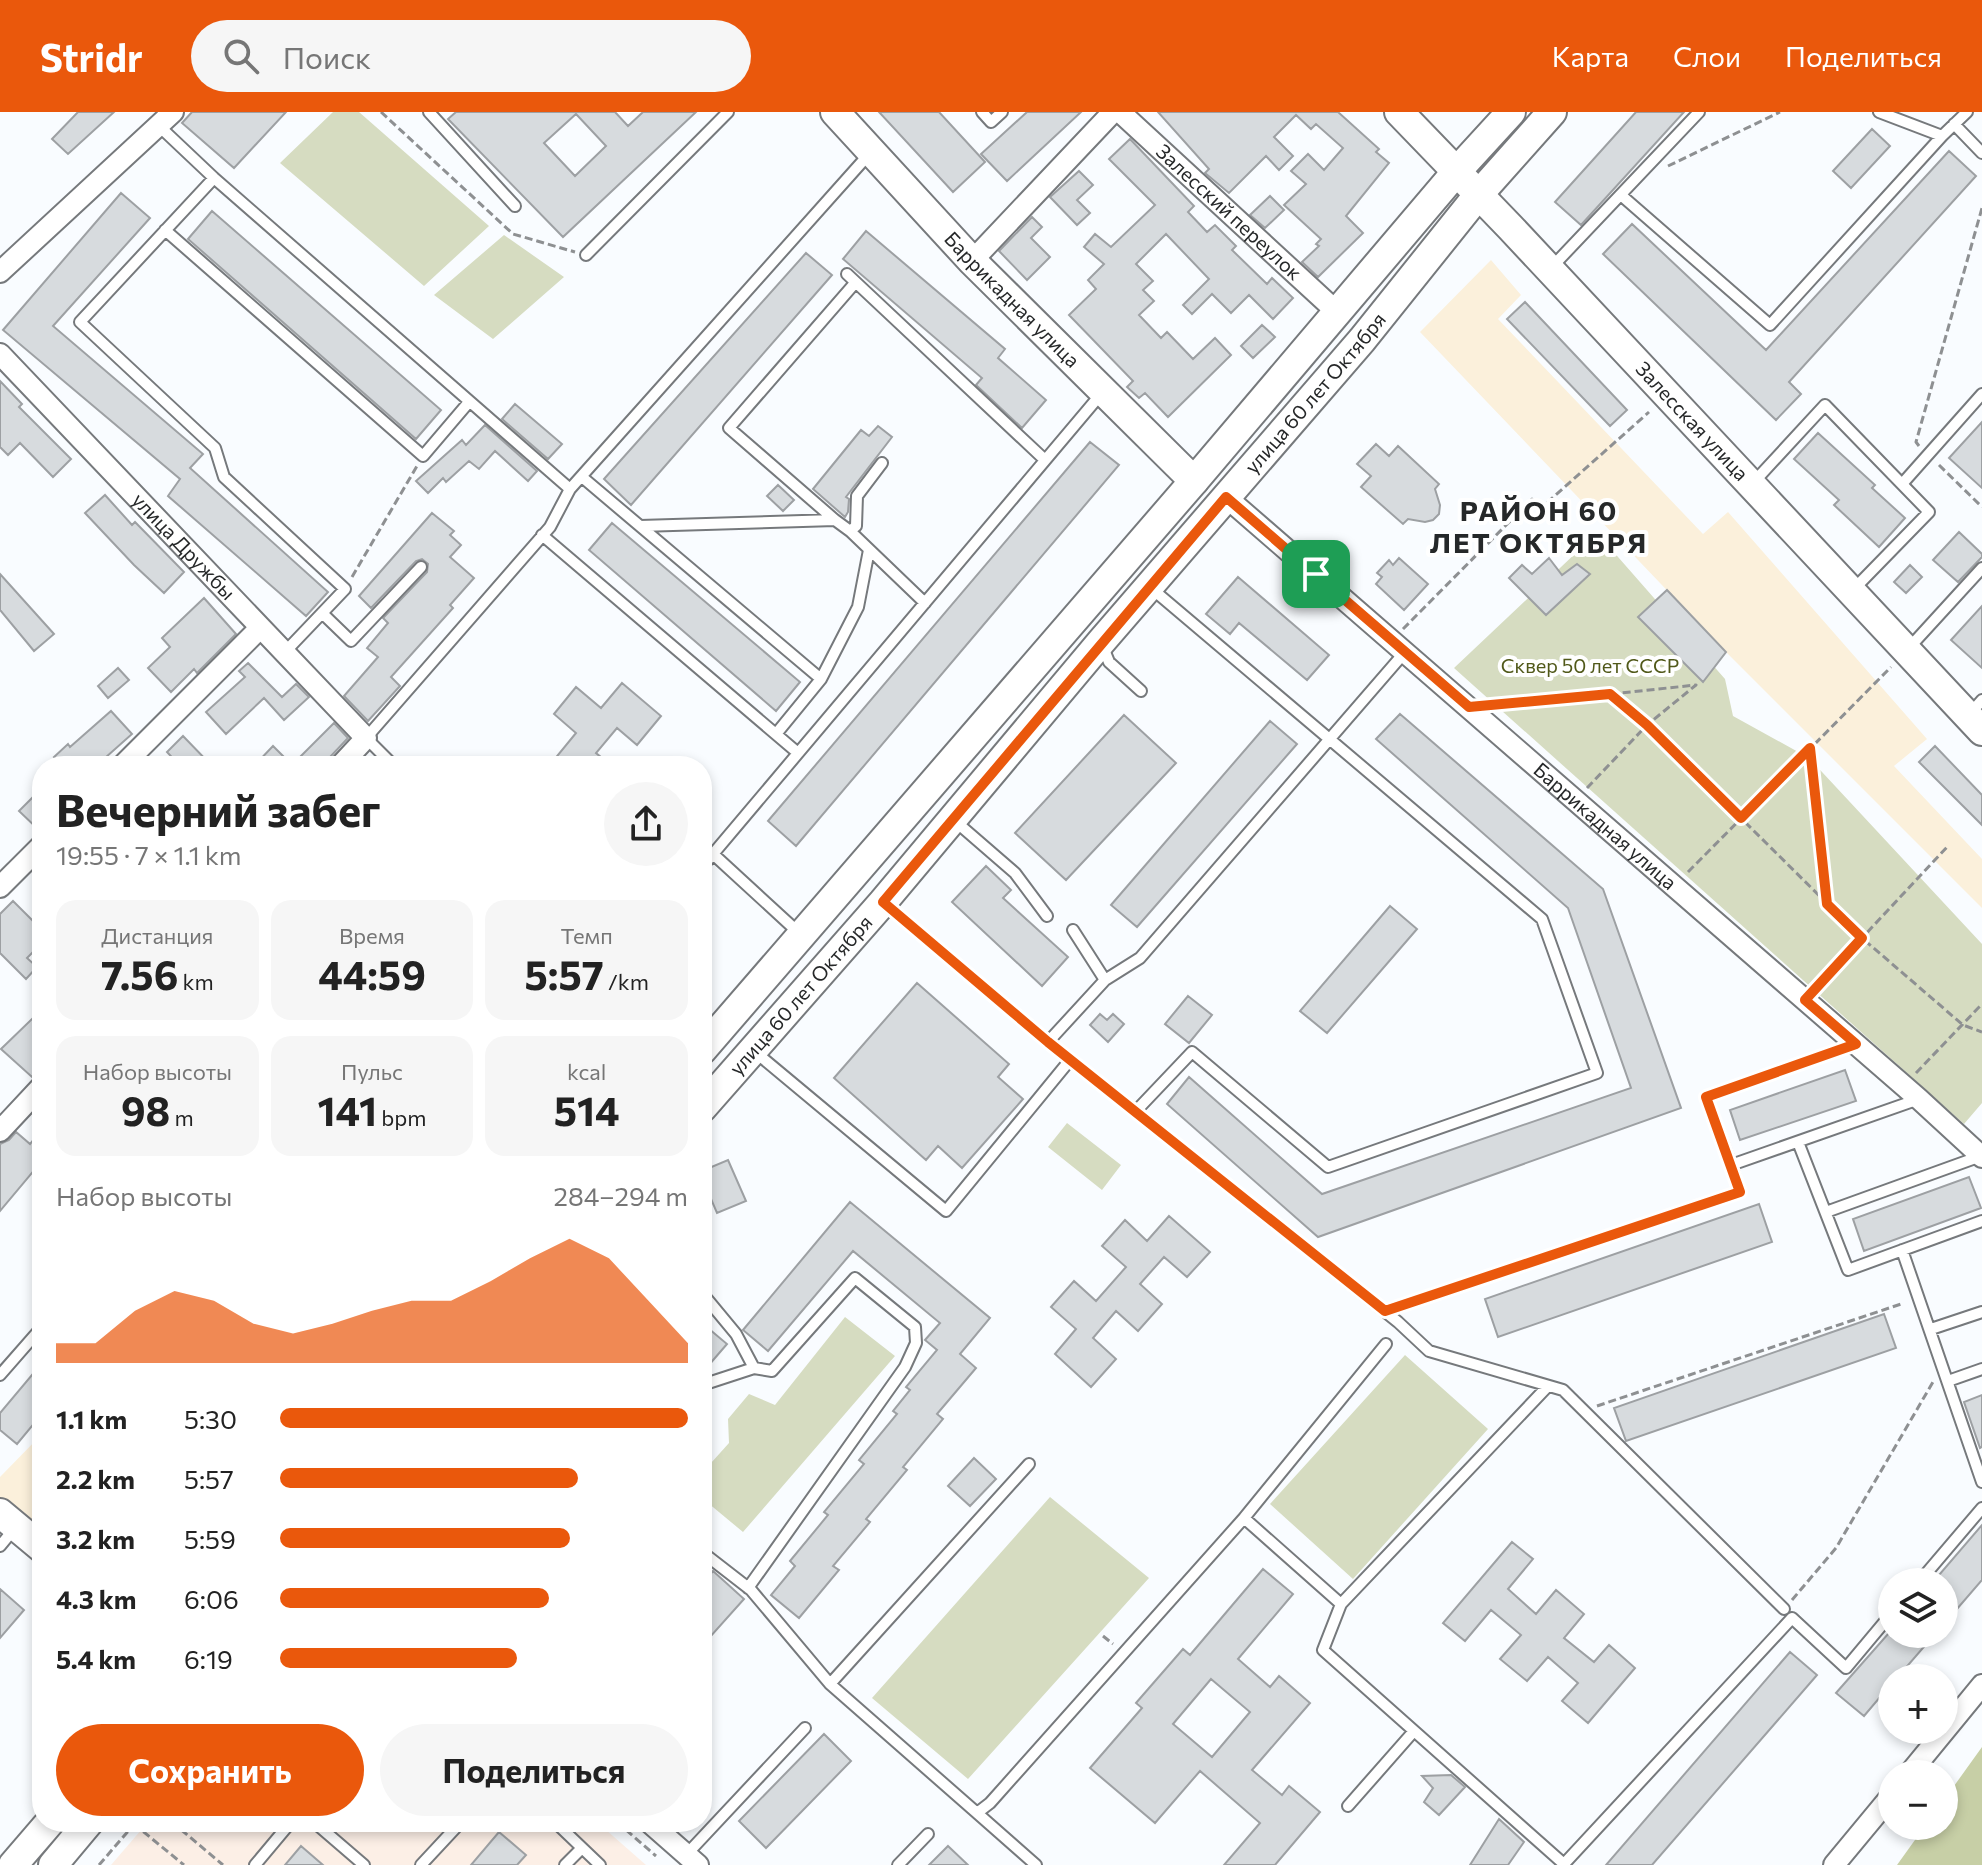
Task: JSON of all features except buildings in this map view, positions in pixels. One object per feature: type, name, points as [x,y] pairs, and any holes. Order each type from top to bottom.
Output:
[{"type":"main road","name":"Баррикадная улица","points":[[835,112],[972,261],[1194,481]]},
{"type":"main road","name":"Залесская улица","points":[[1399,112],[1907,651],[1977,716]]},
{"type":"main road","name":"улица 60 лет Октября","points":[[712,1038],[1511,112]]},
{"type":"main road","name":"улица 60 лет Октября","points":[[712,1096],[1099,654],[1150,587],[1362,340],[1479,194],[1552,112]]},
{"type":"main road","points":[[5,1529],[32,1543]]},
{"type":"main road","points":[[13,1865],[41,1832]]},
{"type":"main road","points":[[53,1865],[81,1832]]},
{"type":"street","points":[[972,261],[1113,112]]},
{"type":"street","name":"Залесский переулок","points":[[1120,112],[1338,313]]},
{"type":"street","points":[[0,272],[166,119]]},
{"type":"street","name":"улица Дружбы","points":[[0,354],[366,738]]},
{"type":"street","name":"Баррикадная улица","points":[[1226,497],[1401,643],[1469,707],[1919,1099],[1981,1157]]},
{"type":"street","points":[[132,756],[260,628]]},
{"type":"street","points":[[349,756],[366,738]]},
{"type":"street","points":[[0,887],[32,855]]},
{"type":"street","points":[[0,1131],[32,1097]]},
{"type":"street","points":[[1920,1760],[1982,1685]]},
{"type":"street","points":[[1834,1865],[1878,1812]]},
{"type":"street","points":[[660,1832],[692,1860]]},
{"type":"lane","points":[[429,112],[515,206]]},
{"type":"lane","points":[[586,255],[728,112]]},
{"type":"lane","points":[[982,112],[991,122],[1002,112]]},
{"type":"lane","points":[[1550,269],[1699,112]]},
{"type":"lane","points":[[1879,112],[1942,136]]},
{"type":"lane","points":[[1622,196],[1770,325],[1967,112]]},
{"type":"lane","points":[[166,119],[214,178],[570,489]]},
{"type":"lane","points":[[1954,124],[1982,153]]},
{"type":"lane","points":[[384,756],[366,738],[550,527],[570,489],[870,153]]},
{"type":"lane","points":[[214,178],[80,322],[215,448],[224,477],[345,589],[284,653]]},
{"type":"lane","points":[[165,230],[423,456],[469,402]]},
{"type":"lane","points":[[925,603],[850,531],[729,428],[851,278],[1045,460]]},
{"type":"lane","points":[[800,935],[713,854],[1103,391]]},
{"type":"lane","points":[[1902,484],[1982,394]]},
{"type":"lane","points":[[1751,485],[1825,405],[1929,512],[1851,591]]},
{"type":"lane","points":[[850,531],[856,526],[857,496],[882,463]]},
{"type":"lane","points":[[582,477],[821,679]]},
{"type":"lane","points":[[640,526],[835,520]]},
{"type":"lane","points":[[542,535],[798,753]]},
{"type":"lane","points":[[776,734],[821,679],[858,607],[869,550]]},
{"type":"lane","points":[[322,613],[351,641],[421,567]]},
{"type":"lane","points":[[1907,651],[1982,568]]},
{"type":"lane","points":[[1135,1112],[1192,1052],[1328,1167],[1597,1073],[1542,919],[1150,587]]},
{"type":"lane","points":[[1048,1042],[1105,980],[1140,958],[1330,740],[1401,643]]},
{"type":"lane","points":[[1099,654],[1141,691]]},
{"type":"lane","points":[[954,820],[1015,873],[1047,916]]},
{"type":"lane","points":[[883,902],[1048,1042],[1385,1311],[1429,1351],[1563,1390],[1784,1609]]},
{"type":"lane","points":[[1073,930],[1105,980]]},
{"type":"lane","points":[[1385,1311],[1740,1192],[1706,1097],[1856,1044]]},
{"type":"lane","points":[[752,1049],[946,1211],[1070,1060]]},
{"type":"lane","points":[[1731,1165],[1919,1099]]},
{"type":"lane","points":[[1798,1142],[1848,1270],[1982,1221]]},
{"type":"lane","points":[[1826,1212],[1981,1157]]},
{"type":"lane","points":[[1902,1250],[1982,1482]]},
{"type":"lane","points":[[712,1382],[754,1368],[772,1371],[855,1278],[915,1327],[916,1343],[905,1367],[748,1588]]},
{"type":"lane","points":[[712,1305],[736,1334],[754,1368]]},
{"type":"lane","points":[[1931,1329],[1982,1312]]},
{"type":"lane","points":[[0,1375],[32,1338]]},
{"type":"lane","points":[[977,1813],[1244,1518],[1386,1344]]},
{"type":"lane","points":[[1948,1381],[1982,1369]]},
{"type":"lane","points":[[1548,1386],[1341,1604],[1323,1650],[1565,1865],[1792,1618],[1846,1668],[1878,1630]]},
{"type":"lane","points":[[830,1684],[1029,1464]]},
{"type":"lane","points":[[1931,1568],[1982,1508]]},
{"type":"lane","points":[[1244,1518],[1341,1604]]},
{"type":"lane","points":[[712,1561],[748,1588],[830,1684],[1036,1865]]},
{"type":"lane","points":[[692,1860],[805,1728]]},
{"type":"lane","points":[[1348,1806],[1414,1731]]},
{"type":"lane","points":[[255,1865],[283,1832]]},
{"type":"lane","points":[[326,1832],[364,1865]]},
{"type":"lane","points":[[421,1865],[452,1832]]},
{"type":"lane","points":[[565,1832],[600,1865]]},
{"type":"lane","points":[[898,1865],[928,1834]]},
{"type":"lane","points":[[565,1865],[582,1848]]},
{"type":"path","points":[[381,112],[513,234],[586,255]]},
{"type":"path","points":[[1636,181],[1780,112]]},
{"type":"path","points":[[1982,208],[1916,442],[1982,507]]},
{"type":"path","points":[[1401,643],[1532,499],[1541,508],[1649,412]]},
{"type":"path","points":[[345,589],[423,456]]},
{"type":"path","points":[[1674,886],[1907,651]]},
{"type":"path","points":[[1469,707],[1696,685],[1647,725],[1587,788]]},
{"type":"path","points":[[1610,694],[1647,725],[1862,938],[1963,1025],[1982,1032]]},
{"type":"path","points":[[1810,748],[1827,904]]},
{"type":"path","points":[[1805,1000],[1947,847]]},
{"type":"path","points":[[1916,1073],[1982,1004]]},
{"type":"path","points":[[1583,1410],[1919,1298]]},
{"type":"path","points":[[1784,1609],[1836,1548],[1943,1365]]},
{"type":"path","points":[[99,1865],[127,1832]]},
{"type":"path","points":[[146,1832],[184,1865]]},
{"type":"path","points":[[184,1832],[223,1865]]},
{"type":"path","points":[[629,1832],[657,1856]]},
{"type":"shaded area","points":[[1491,260],[1521,295],[1498,319],[1703,534],[1728,512],[1927,739],[1894,766],[1982,859],[1982,908],[1726,652],[1420,332]]},
{"type":"shaded area","points":[[32,1444],[32,1527],[0,1500],[0,1477]]},
{"type":"shaded area","points":[[139,1832],[608,1832],[646,1865],[111,1865]]},
{"type":"green space","points":[[333,112],[359,112],[489,226],[424,286],[280,163]]},
{"type":"green space","points":[[504,235],[564,277],[493,339],[434,295]]},
{"type":"green space","name":"Сквер 50 лет СССР","points":[[1597,533],[1725,679],[1733,716],[1809,758],[1982,944],[1982,1103],[1964,1124],[1454,668]]},
{"type":"green space","points":[[1067,1123],[1121,1165],[1102,1190],[1048,1147]]},
{"type":"green space","points":[[845,1317],[895,1356],[743,1532],[712,1506],[712,1462],[729,1443],[728,1419],[749,1394],[775,1405]]},
{"type":"green space","points":[[1405,1355],[1488,1429],[1353,1579],[1270,1504]]},
{"type":"green space","points":[[1050,1497],[1149,1578],[968,1779],[872,1698]]},
{"type":"green space","points":[[1982,1747],[1982,1865],[1897,1865],[1915,1840],[1958,1840],[1958,1780]]},
{"type":"district","name":"РАЙОН 60 ЛЕТ ОКТЯБРЯ","points":[[1539,527]]},
{"type":"route","points":[[1226,497],[1316,574],[1469,707],[1610,694],[1647,725],[1741,818],[1810,748],[1827,904],[1862,938],[1805,1000],[1856,1044],[1706,1097],[1740,1192],[1385,1311],[1048,1042],[883,902],[1226,497]]}]
